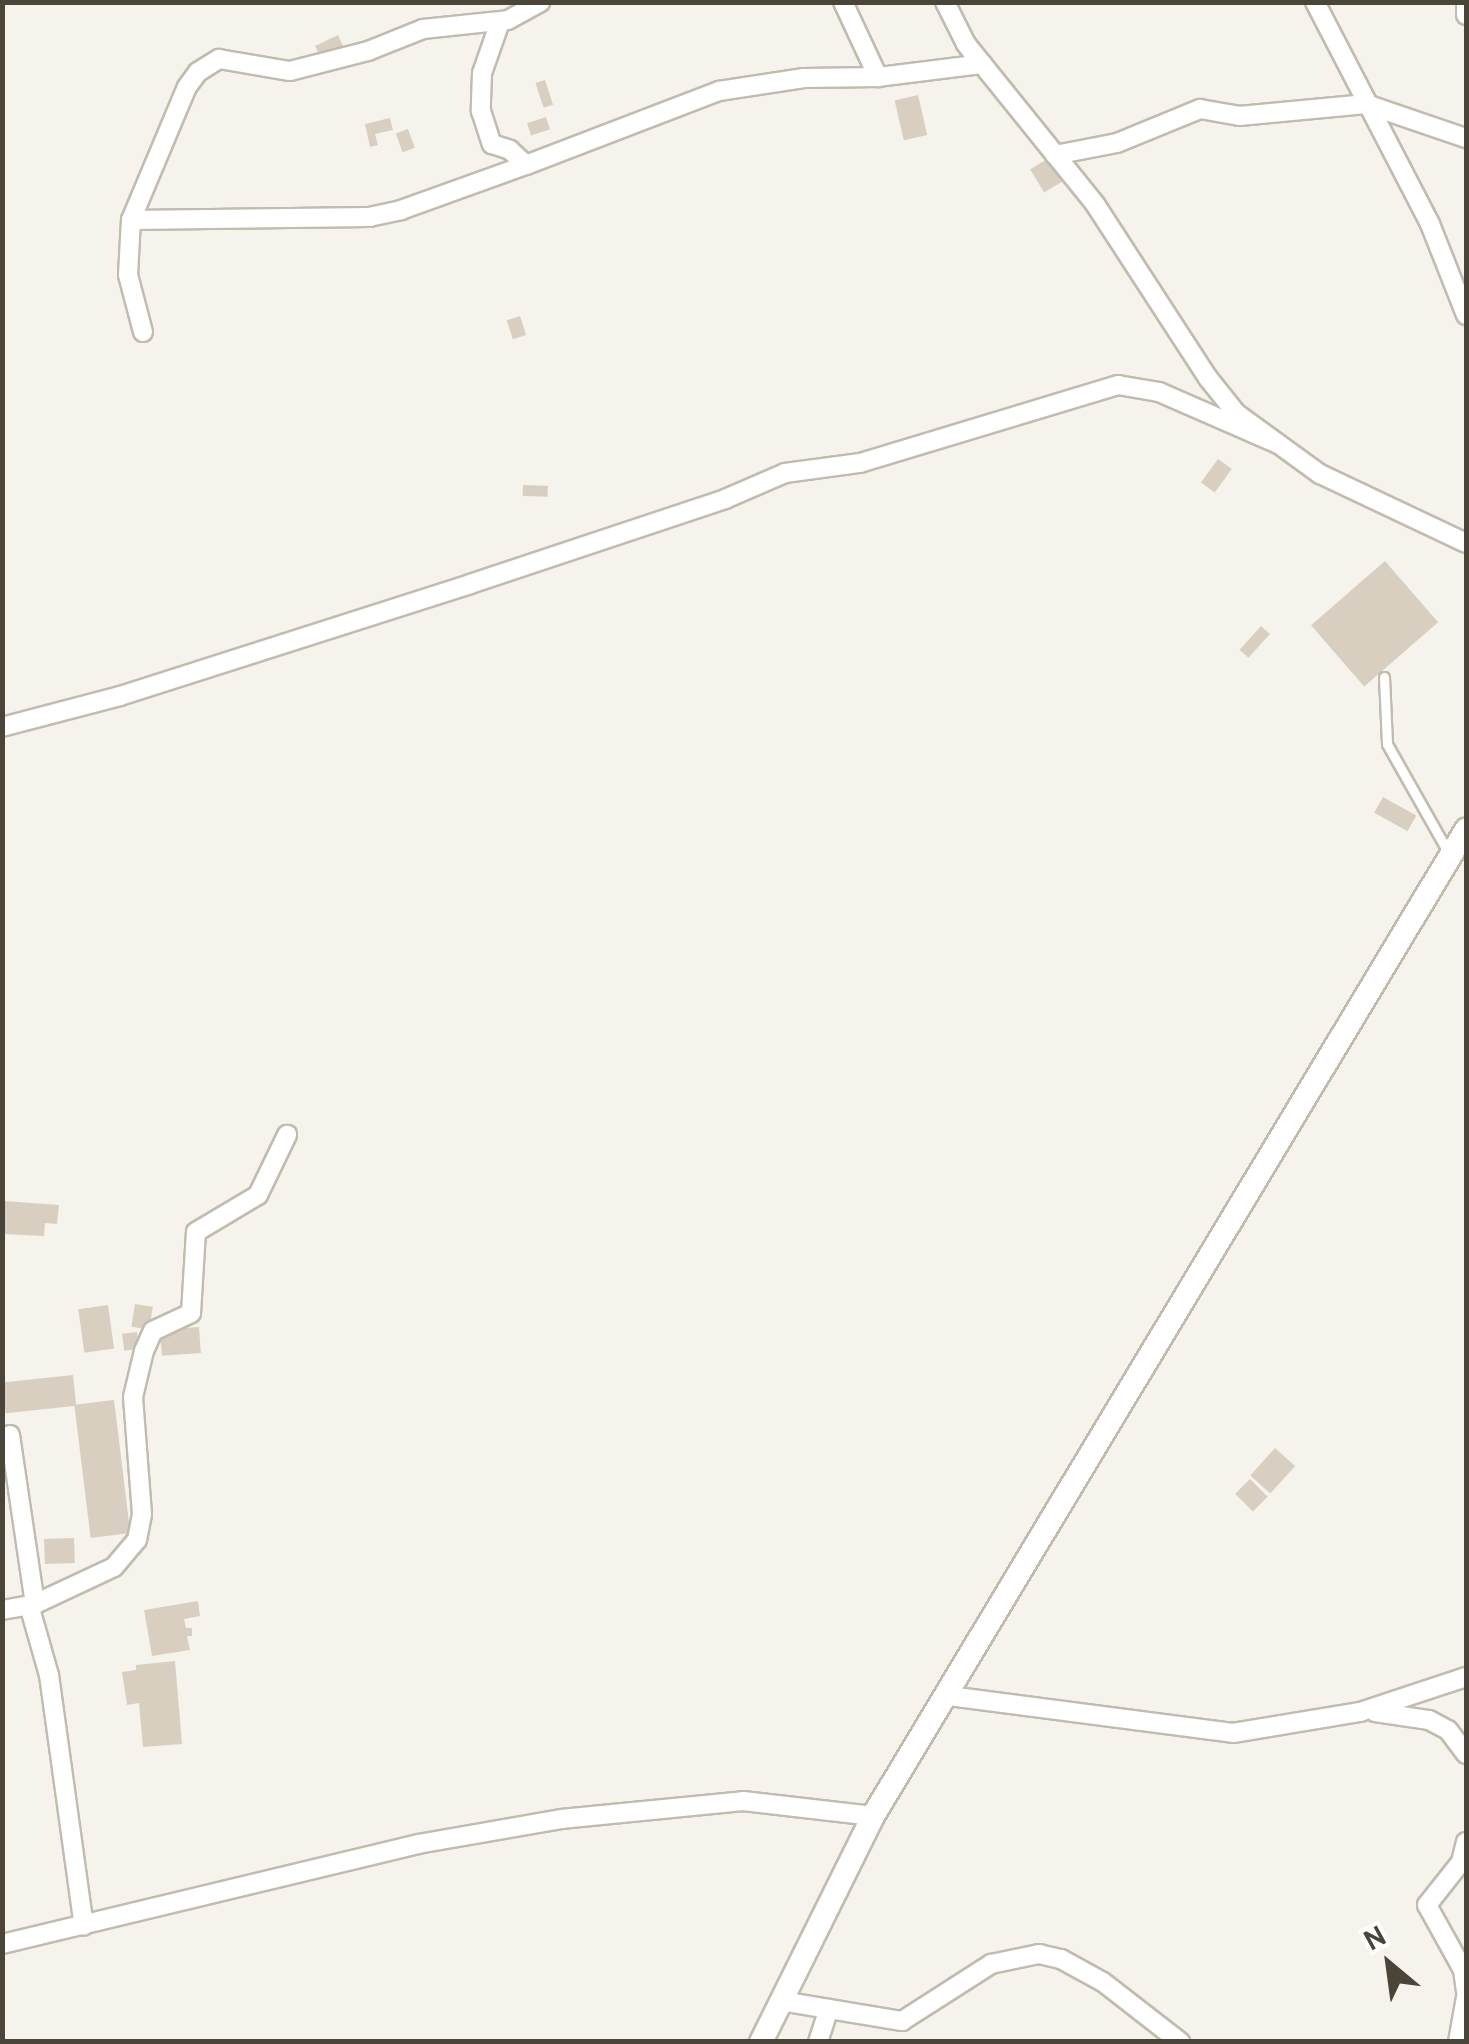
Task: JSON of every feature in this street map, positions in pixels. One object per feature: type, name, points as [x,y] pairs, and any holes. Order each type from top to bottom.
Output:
[{"type":"street","points":[[144,332],[128,275],[131,220],[187,87],[211,62],[230,60],[290,71],[368,50],[424,29],[500,22],[540,2]]},
{"type":"street","points":[[843,2],[878,77]]},
{"type":"street","points":[[945,2],[966,44],[1095,204],[1208,378],[1236,413],[1320,474],[1466,543]]},
{"type":"street","points":[[1315,2],[1430,224],[1465,312]]},
{"type":"street","points":[[1466,2],[1466,15]]},
{"type":"street","points":[[500,22],[482,73],[481,111],[492,144],[510,150],[526,165]]},
{"type":"street","points":[[131,220],[370,216],[401,210],[719,91],[804,78],[878,77],[982,64]]},
{"type":"street","points":[[1055,155],[1117,143],[1200,108],[1238,116],[1366,104],[1466,138]]},
{"type":"street","points":[[1465,312],[1466,289]]},
{"type":"street","points":[[2,727],[120,696],[470,584],[724,500],[784,473],[860,463],[1118,385],[1159,392],[1278,444]]},
{"type":"street","points":[[761,2042],[874,1816],[949,1696],[1133,1378],[1466,830]]},
{"type":"street","points":[[2,1610],[32,1605],[114,1567],[137,1540],[142,1514],[134,1397],[144,1351],[153,1331],[191,1313],[196,1232],[258,1195],[287,1135]]},
{"type":"street","points":[[10,1435],[32,1605],[49,1676],[84,1926]]},
{"type":"street","points":[[949,1696],[1233,1733],[1360,1712],[1466,1677]]},
{"type":"street","points":[[1360,1712],[1400,1712],[1430,1720],[1448,1730],[1466,1754]]},
{"type":"street","points":[[2,1944],[418,1844],[560,1819],[743,1801],[874,1816]]},
{"type":"street","points":[[1458,2042],[1466,1994],[1463,1970],[1427,1903],[1461,1862],[1466,1842]]},
{"type":"street","points":[[781,2000],[902,2021],[991,1964],[1039,1954],[1061,1959],[1103,1982],[1180,2042]]},
{"type":"street","points":[[818,2042],[829,2009]]},
{"type":"lane","points":[[1384,677],[1387,744],[1450,856]]},
{"type":"building","points":[[338,35],[345,50],[320,56],[315,46]]},
{"type":"building","points":[[545,80],[553,105],[544,108],[535,83]]},
{"type":"building","points":[[918,95],[927,135],[904,140],[895,100]]},
{"type":"building","points":[[546,117],[550,129],[531,136],[527,123]]},
{"type":"building","points":[[390,118],[393,130],[375,134],[378,145],[370,147],[365,124]]},
{"type":"building","points":[[408,129],[415,148],[403,152],[396,133]]},
{"type":"building","points":[[1049,158],[1063,181],[1044,192],[1030,169]]},
{"type":"building","points":[[520,316],[526,335],[513,339],[507,320]]},
{"type":"building","points":[[1218,459],[1232,469],[1215,492],[1201,482]]},
{"type":"building","points":[[523,485],[548,486],[548,497],[523,496]]},
{"type":"building","points":[[1385,561],[1438,622],[1364,686],[1311,625]]},
{"type":"building","points":[[1261,626],[1270,634],[1249,658],[1240,650]]},
{"type":"building","points":[[1383,797],[1416,815],[1408,831],[1374,813]]},
{"type":"building","points":[[4,1201],[59,1205],[57,1224],[45,1223],[44,1236],[2,1234]]},
{"type":"building","points":[[135,1304],[153,1307],[149,1330],[131,1327]]},
{"type":"building","points":[[108,1305],[114,1349],[84,1353],[78,1309]]},
{"type":"building","points":[[199,1327],[201,1353],[162,1356],[160,1330]]},
{"type":"building","points":[[137,1332],[139,1349],[124,1351],[122,1334]]},
{"type":"building","points":[[73,1375],[76,1406],[6,1413],[2,1382]]},
{"type":"building","points":[[114,1400],[130,1533],[91,1538],[74,1405]]},
{"type":"building","points":[[1275,1448],[1295,1466],[1270,1494],[1250,1475]]},
{"type":"building","points":[[1250,1479],[1268,1497],[1253,1512],[1235,1494]]},
{"type":"building","points":[[74,1538],[75,1563],[45,1564],[44,1539]]},
{"type":"building","points":[[198,1601],[200,1616],[184,1619],[186,1628],[192,1628],[192,1636],[187,1636],[190,1650],[152,1656],[144,1610]]},
{"type":"building","points":[[175,1661],[182,1744],[143,1747],[139,1703],[127,1705],[122,1672],[136,1670],[136,1665]]}]
